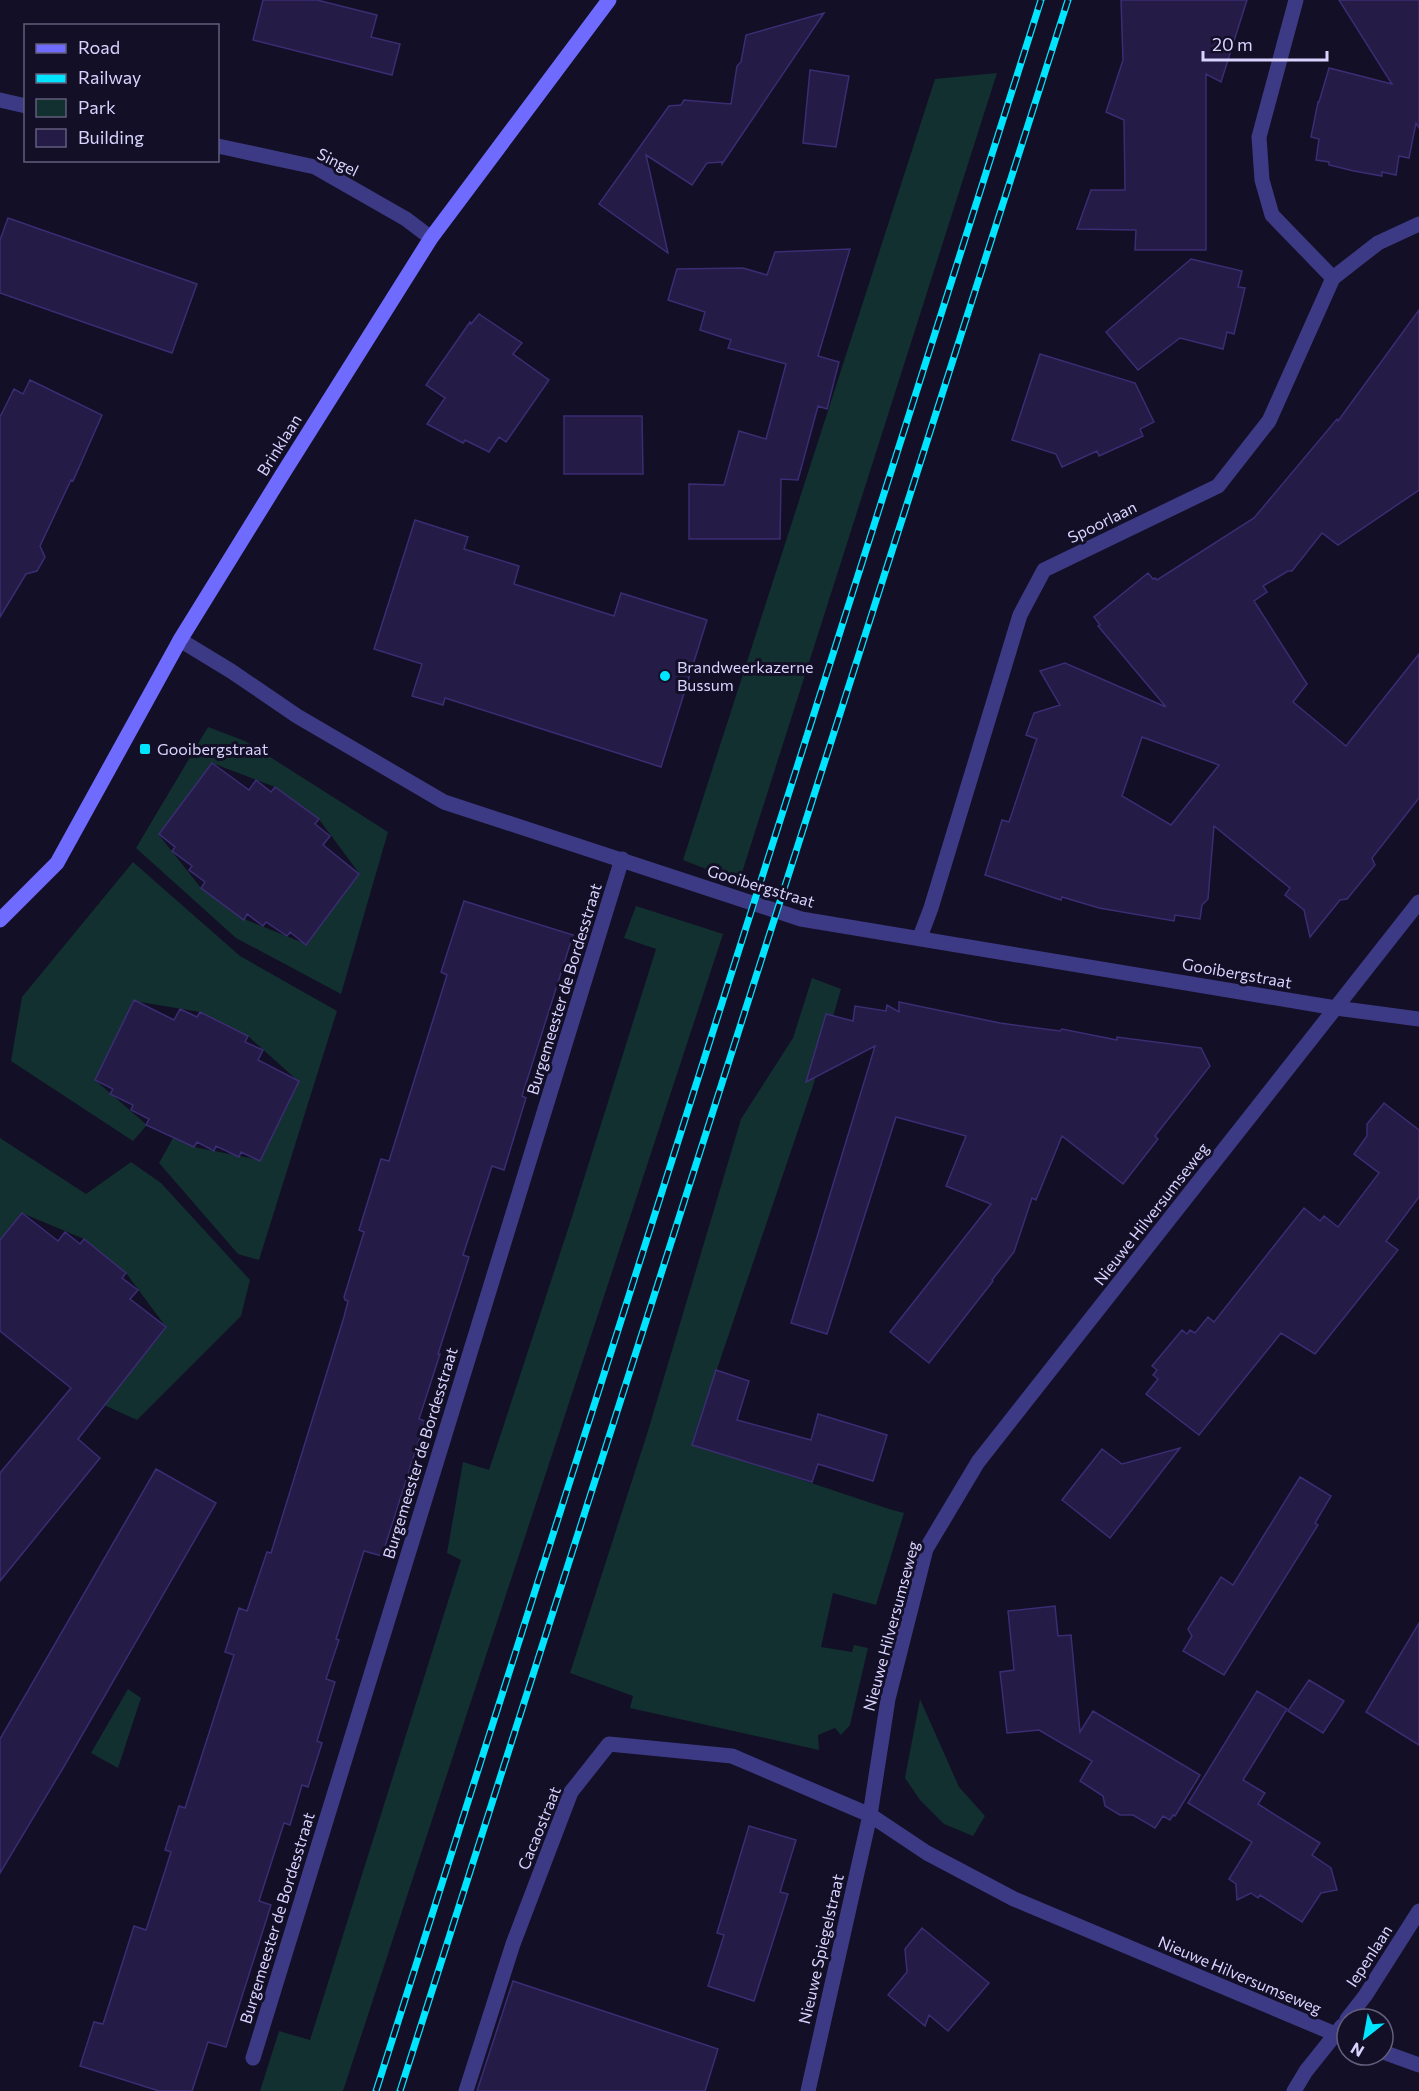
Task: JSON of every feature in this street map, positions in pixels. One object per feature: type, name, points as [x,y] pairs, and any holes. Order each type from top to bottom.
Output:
[{"type":"main road","name":"Brinklaan","points":[[0,920],[57,863],[180,640],[431,238],[609,0]]},
{"type":"street","points":[[1296,0],[1259,137],[1262,180],[1272,215],[1333,278]]},
{"type":"street","points":[[0,100],[24,106]]},
{"type":"street","name":"Singel","points":[[219,146],[315,167],[406,219],[431,238]]},
{"type":"street","name":"Spoorlaan","points":[[920,937],[931,908],[1020,615],[1044,570],[1218,486],[1269,421],[1333,278],[1378,243],[1419,224]]},
{"type":"street","name":"Gooibergstraat","points":[[180,640],[297,716],[444,802],[801,919],[1336,1008],[1419,1019]]},
{"type":"street","name":"Burgemeester de Bordesstraat","points":[[253,2058],[622,860]]},
{"type":"street","name":"Nieuwe Hilversumseweg","points":[[1335,2034],[1014,1899],[927,1853],[870,1815],[888,1699],[926,1549],[978,1462],[1419,902]]},
{"type":"street","name":"Cacaostraat","points":[[466,2091],[513,1944],[571,1792],[609,1744],[732,1756],[870,1815]]},
{"type":"street","name":"Nieuwe Spiegelstraat","points":[[807,2091],[870,1815]]},
{"type":"street","name":"Iepenlaan","points":[[1356,2007],[1419,1911]]},
{"type":"street","name":"Iepenlaan","points":[[1294,2091],[1306,2071],[1335,2043]]},
{"type":"street","points":[[1395,2056],[1419,2065]]},
{"type":"green space","points":[[997,73],[739,882],[683,860],[935,79]]},
{"type":"green space","points":[[208,727],[245,741],[388,832],[341,994],[236,938],[136,848]],"holes":[[[212,763],[275,787],[318,818],[359,873],[306,944],[244,919],[201,888],[159,835]]]},
{"type":"green space","points":[[133,862],[240,956],[337,1011],[259,1260],[238,1254],[159,1163],[173,1138],[194,1147],[260,1160],[298,1081],[248,1036],[200,1012],[134,1001],[95,1080],[147,1125],[133,1141],[11,1061],[22,997]]},
{"type":"green space","points":[[636,906],[723,934],[343,2091],[260,2091],[279,2031],[310,2040],[461,1560],[447,1553],[463,1462],[489,1470],[570,1223],[656,949],[624,938]]},
{"type":"green space","points":[[812,978],[841,989],[812,1089],[692,1443],[904,1513],[876,1605],[833,1593],[821,1647],[852,1652],[854,1645],[868,1648],[850,1725],[841,1735],[835,1728],[818,1735],[819,1750],[630,1708],[633,1696],[570,1673],[648,1431],[741,1119],[793,1038]]},
{"type":"green space","points":[[0,1138],[86,1194],[131,1162],[161,1183],[250,1280],[241,1316],[137,1420],[104,1405],[166,1327],[126,1273],[84,1239],[22,1213],[0,1242]]},
{"type":"green space","points":[[128,1689],[141,1698],[118,1768],[91,1753]]},
{"type":"green space","points":[[920,1699],[959,1787],[985,1816],[973,1836],[944,1824],[920,1800],[905,1778]]},
{"type":"building","points":[[263,0],[317,0],[377,15],[371,37],[400,44],[392,75],[253,40]]},
{"type":"building","points":[[1121,0],[1247,0],[1221,82],[1206,74],[1206,250],[1135,250],[1136,230],[1077,229],[1091,190],[1125,190],[1124,120],[1106,112],[1123,60]]},
{"type":"building","points":[[1339,0],[1419,0],[1419,128],[1416,123],[1409,158],[1399,156],[1396,175],[1382,172],[1382,176],[1354,171],[1316,160],[1319,139],[1311,137],[1318,102],[1329,68],[1392,84]]},
{"type":"building","points":[[824,13],[722,164],[722,162],[707,163],[692,185],[646,155],[668,253],[599,204],[669,106],[681,105],[684,100],[731,104],[737,66],[741,62],[746,35]]},
{"type":"building","points":[[810,70],[849,76],[836,147],[803,143]]},
{"type":"building","points":[[8,218],[197,284],[172,353],[0,293],[0,240]]},
{"type":"building","points":[[850,249],[818,356],[839,362],[827,409],[818,406],[798,480],[781,479],[780,539],[689,539],[689,484],[724,485],[739,431],[766,439],[786,364],[728,348],[731,340],[700,330],[705,312],[668,300],[677,269],[743,268],[767,275],[775,252]]},
{"type":"building","points":[[1191,259],[1242,271],[1238,287],[1245,288],[1234,334],[1227,332],[1223,349],[1180,338],[1138,370],[1106,332]]},
{"type":"building","points":[[1419,310],[1419,490],[1338,545],[1322,533],[1292,571],[1288,571],[1263,586],[1267,592],[1254,601],[1307,684],[1293,702],[1346,746],[1419,654],[1419,798],[1372,858],[1375,865],[1347,899],[1340,900],[1310,937],[1304,910],[1285,895],[1290,888],[1214,826],[1208,899],[1202,905],[1200,919],[1175,915],[1174,921],[1099,908],[1062,897],[1061,900],[985,875],[1002,820],[1009,822],[1037,739],[1026,735],[1034,713],[1060,705],[1040,671],[1065,663],[1166,707],[1098,626],[1100,625],[1094,617],[1148,573],[1157,580],[1254,518],[1337,419],[1338,421]],"holes":[[[1142,737],[1219,765],[1171,825],[1122,796]]]},
{"type":"building","points":[[479,314],[522,343],[513,354],[549,380],[506,442],[499,437],[489,452],[465,440],[463,443],[427,424],[445,398],[426,385],[470,322],[471,324]]},
{"type":"building","points":[[1040,354],[1135,383],[1154,422],[1140,429],[1143,436],[1099,456],[1097,451],[1062,467],[1056,454],[1012,440]]},
{"type":"building","points":[[30,380],[102,415],[73,481],[71,480],[40,546],[45,557],[37,571],[26,574],[0,617],[0,417],[14,389],[23,394]]},
{"type":"building","points":[[564,416],[642,416],[643,474],[564,474]]},
{"type":"building","points":[[415,520],[468,537],[464,549],[519,566],[514,584],[614,616],[621,593],[707,620],[661,767],[445,698],[443,705],[412,696],[422,664],[374,649]]},
{"type":"building","points":[[212,763],[249,790],[256,780],[271,792],[275,787],[319,819],[315,824],[330,836],[323,845],[359,874],[306,945],[290,932],[287,936],[266,922],[263,926],[247,914],[244,920],[201,888],[205,882],[189,870],[192,866],[172,851],[175,847],[159,834]]},
{"type":"building","points":[[464,901],[573,935],[522,1096],[526,1098],[504,1170],[492,1166],[463,1255],[469,1257],[419,1419],[425,1421],[382,1556],[364,1551],[336,1639],[339,1640],[326,1679],[335,1682],[317,1741],[322,1743],[308,1787],[302,1785],[290,1825],[284,1823],[259,1901],[271,1905],[226,2047],[208,2042],[192,2091],[159,2091],[80,2066],[94,2022],[103,2024],[134,1926],[146,1930],[171,1852],[165,1850],[179,1806],[185,1808],[234,1655],[225,1652],[239,1608],[247,1611],[267,1552],[271,1553],[344,1317],[348,1301],[344,1297],[364,1232],[359,1230],[381,1159],[389,1161],[447,975],[441,972]]},
{"type":"building","points":[[134,1000],[174,1020],[180,1009],[197,1017],[200,1012],[248,1036],[245,1042],[263,1050],[258,1060],[299,1081],[260,1161],[241,1152],[239,1157],[216,1146],[214,1151],[197,1142],[194,1147],[146,1125],[149,1119],[131,1110],[133,1105],[110,1094],[113,1089],[95,1080]]},
{"type":"building","points":[[899,1002],[1000,1023],[1060,1031],[1062,1029],[1117,1040],[1117,1037],[1201,1048],[1210,1066],[1155,1136],[1158,1139],[1123,1184],[1062,1136],[1036,1200],[1032,1198],[1014,1252],[929,1363],[890,1332],[991,1204],[946,1186],[966,1136],[896,1117],[827,1334],[791,1323],[875,1046],[806,1082],[826,1014],[853,1021],[855,1006],[886,1011],[887,1005],[899,1012]]},
{"type":"building","points":[[1384,1103],[1419,1130],[1419,1197],[1386,1241],[1398,1250],[1315,1354],[1281,1333],[1199,1435],[1146,1394],[1158,1379],[1153,1375],[1157,1370],[1152,1366],[1182,1330],[1187,1334],[1190,1330],[1195,1333],[1208,1317],[1214,1322],[1304,1208],[1320,1221],[1324,1216],[1338,1227],[1379,1173],[1354,1154],[1367,1136],[1367,1124]]},
{"type":"building","points":[[22,1213],[58,1241],[65,1232],[80,1244],[84,1239],[126,1273],[122,1278],[138,1290],[130,1299],[166,1327],[78,1439],[100,1458],[0,1581],[0,1473],[71,1388],[0,1331],[0,1240]]},
{"type":"building","points":[[716,1370],[749,1381],[737,1420],[811,1440],[818,1414],[887,1435],[873,1481],[818,1464],[812,1482],[692,1445]]},
{"type":"building","points":[[1180,1448],[1110,1538],[1062,1500],[1102,1449],[1122,1464]]},
{"type":"building","points":[[156,1469],[216,1503],[0,1873],[0,1739]]},
{"type":"building","points":[[1300,1477],[1331,1496],[1315,1523],[1318,1525],[1224,1675],[1183,1651],[1192,1636],[1188,1629],[1221,1577],[1233,1585]]},
{"type":"building","points":[[1055,1606],[1058,1636],[1071,1635],[1080,1732],[1093,1711],[1200,1775],[1175,1816],[1173,1815],[1170,1820],[1163,1816],[1155,1828],[1133,1815],[1120,1815],[1105,1806],[1103,1796],[1080,1781],[1092,1761],[1039,1730],[1007,1733],[1000,1672],[1014,1670],[1008,1611]]},
{"type":"building","points":[[1419,1623],[1419,1745],[1366,1712]]},
{"type":"building","points":[[1309,1680],[1344,1701],[1323,1733],[1288,1711]]},
{"type":"building","points":[[1257,1691],[1287,1709],[1243,1780],[1265,1793],[1258,1804],[1320,1843],[1312,1855],[1331,1868],[1337,1890],[1321,1893],[1302,1922],[1260,1895],[1258,1898],[1251,1893],[1237,1900],[1236,1884],[1229,1879],[1252,1842],[1188,1803]]},
{"type":"building","points":[[749,1826],[796,1840],[780,1892],[788,1894],[754,2001],[708,1986],[724,1935],[717,1933]]},
{"type":"building","points":[[922,1928],[989,1983],[948,2031],[929,2015],[925,2026],[888,1995],[907,1972],[905,1949]]},
{"type":"building","points":[[513,1981],[718,2049],[705,2091],[477,2091]]},
{"type":"railway","points":[[376,2091],[1041,0]]},
{"type":"railway","points":[[400,2091],[1068,0]]},
{"type":"place","name":"Brandweerkazerne Bussum","points":[[665,676]]},
{"type":"place","name":"Gooibergstraat","points":[[145,749]]}]
